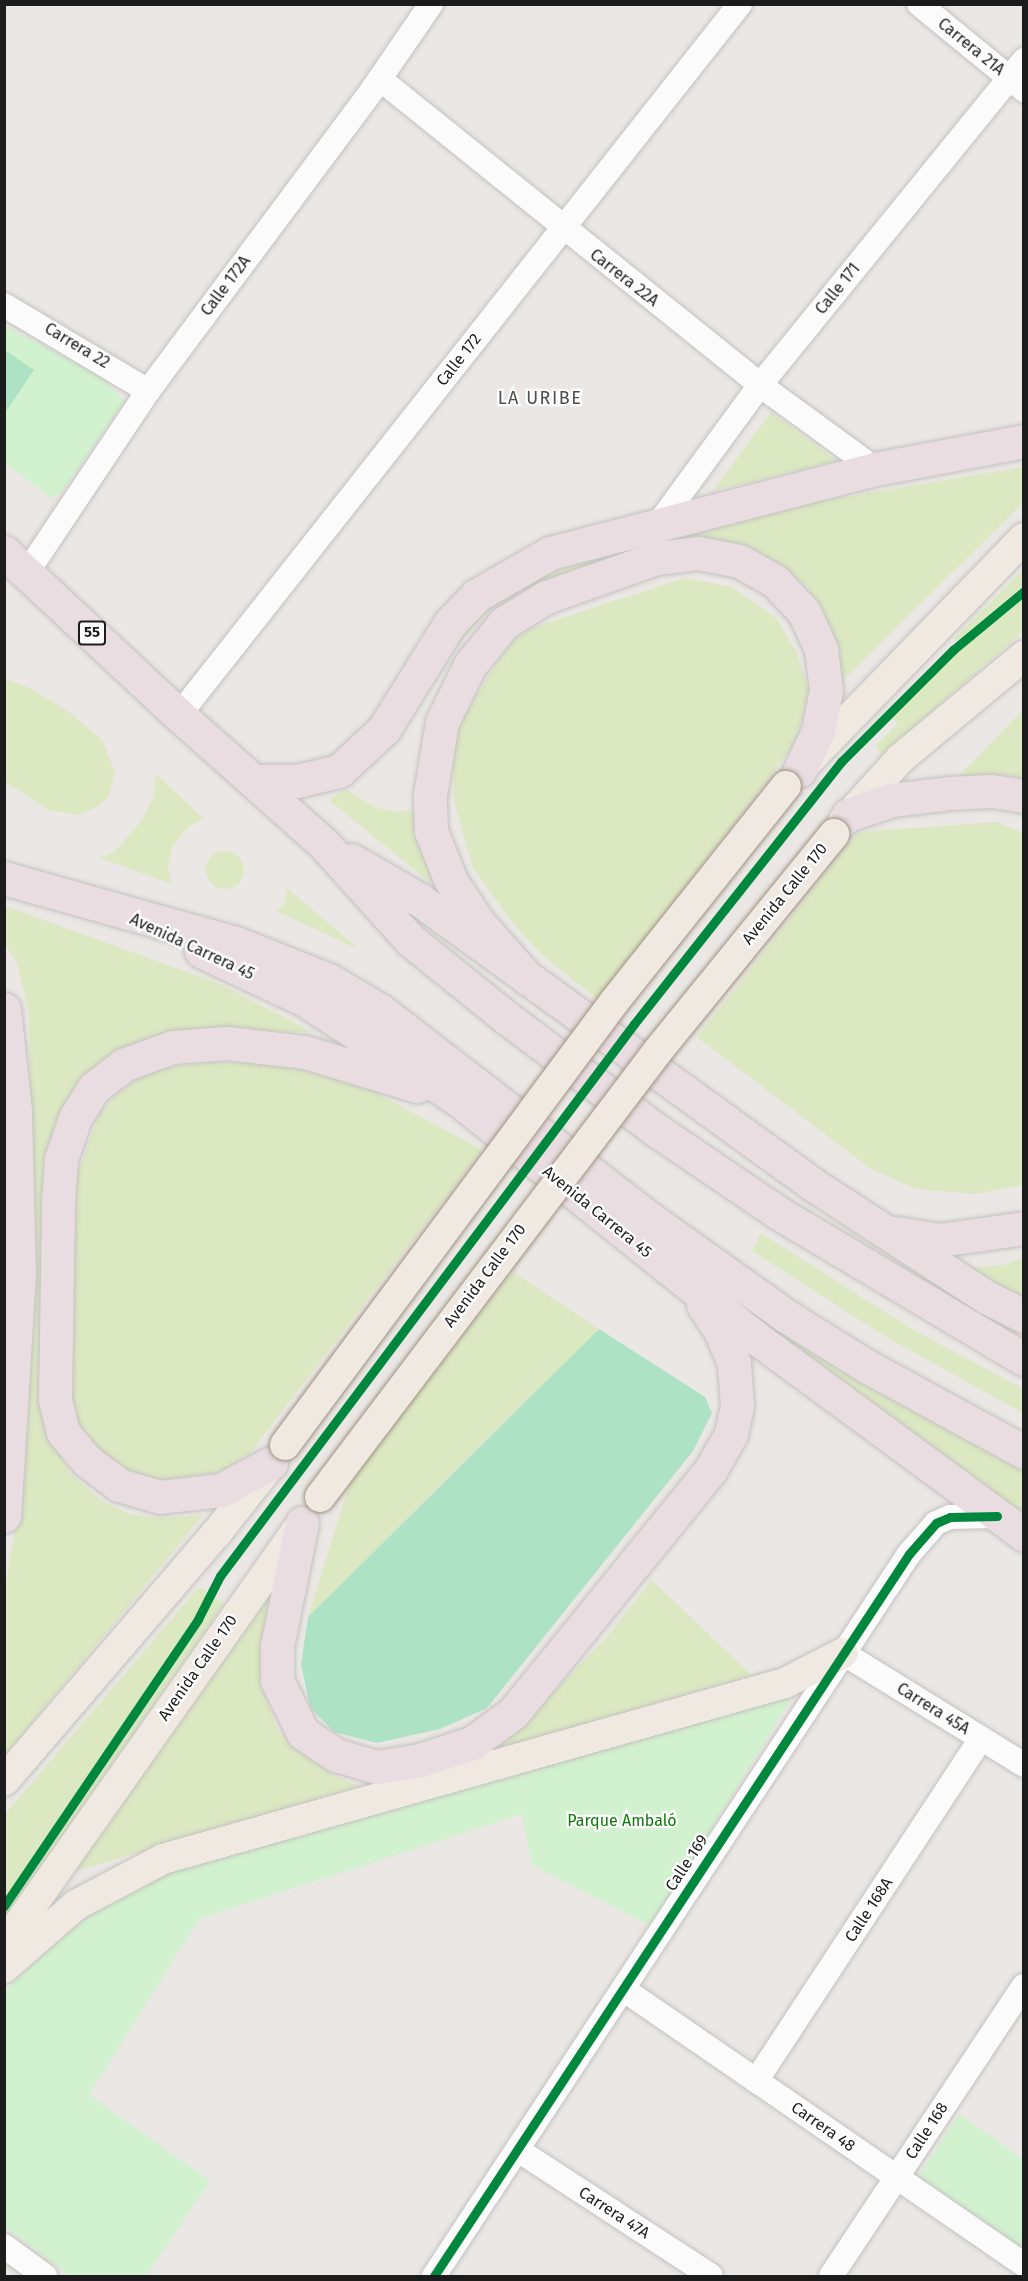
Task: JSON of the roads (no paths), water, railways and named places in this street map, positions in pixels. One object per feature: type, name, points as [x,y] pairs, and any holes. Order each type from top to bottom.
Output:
[{"type":"highway","points":[[253,781],[297,781],[339,771],[384,729],[438,641],[477,596],[550,553],[658,523],[875,469],[1023,441]]},
{"type":"highway","points":[[528,979],[478,922],[451,881],[431,831],[430,795],[442,722],[470,664],[504,623],[546,597],[657,558],[698,553],[739,561],[775,581],[796,604],[821,650],[826,690],[818,731],[792,779]]},
{"type":"highway","name":"55","points":[[16,562],[179,715],[324,844]]},
{"type":"highway","points":[[841,824],[892,800],[948,792],[992,791],[1023,796]]},
{"type":"highway","points":[[324,844],[420,900],[809,1182],[986,1297],[1023,1316]]},
{"type":"highway","points":[[324,844],[410,940],[659,1132],[777,1212],[1023,1359]]},
{"type":"highway","name":"Avenida Carrera 45","points":[[4,878],[115,912],[236,943],[329,980],[381,1011],[653,1221],[786,1316],[868,1367],[1023,1452]]},
{"type":"highway","name":"Avenida Carrera 45","points":[[115,912],[303,999],[459,1100],[692,1289],[1010,1526]]},
{"type":"highway","points":[[4,1009],[15,1111],[19,1274],[4,1516]]},
{"type":"highway","points":[[278,1454],[221,1490],[160,1497],[119,1485],[87,1461],[63,1432],[55,1400],[58,1201],[61,1159],[75,1118],[94,1088],[123,1065],[173,1047],[227,1043],[306,1052],[459,1100]]},
{"type":"highway","points":[[884,1231],[940,1240],[1023,1228]]},
{"type":"highway","points":[[311,1510],[277,1646],[277,1680],[303,1732],[336,1755],[376,1767],[420,1760],[491,1732],[513,1713],[702,1480],[731,1434],[736,1405],[734,1363],[720,1330],[692,1289]]},
{"type":"main road","points":[[4,1781],[216,1534],[600,1021],[792,779],[1023,538]]},
{"type":"main road","name":"Avenida Calle 170","points":[[4,1945],[311,1510],[657,1052],[841,824],[902,758],[1023,656]]},
{"type":"main road","points":[[4,1968],[76,1905],[163,1859],[785,1683],[843,1653]]},
{"type":"street","name":"Calle 172A","points":[[16,562],[148,391],[380,79],[431,4]]},
{"type":"street","name":"Calle 172","points":[[179,715],[740,4]]},
{"type":"street","name":"Carrera 21A","points":[[919,4],[1019,76]]},
{"type":"street","name":"Calle 171","points":[[658,523],[760,385],[1019,76]]},
{"type":"street","name":"Carrera 22A","points":[[380,79],[562,229],[760,385],[875,469]]},
{"type":"street","name":"Carrera 22","points":[[4,305],[148,391]]},
{"type":"street","name":"Calle 169","points":[[434,2277],[909,1554],[936,1523],[950,1517],[1010,1526]]},
{"type":"street","name":"Carrera 45A","points":[[843,1653],[1023,1765]]},
{"type":"street","name":"Calle 168A","points":[[756,2081],[981,1739]]},
{"type":"street","name":"Calle 168","points":[[831,2277],[1023,1986]]},
{"type":"street","name":"Carrera 48","points":[[623,1989],[1023,2265]]},
{"type":"street","name":"Carrera 47A","points":[[518,2150],[711,2277]]},
{"type":"street","points":[[4,2246],[45,2277]]},
{"type":"district","name":"LA URIBE","points":[[540,398]]},
{"type":"park label","name":"Parque Ambaló","points":[[622,1821]]}]
